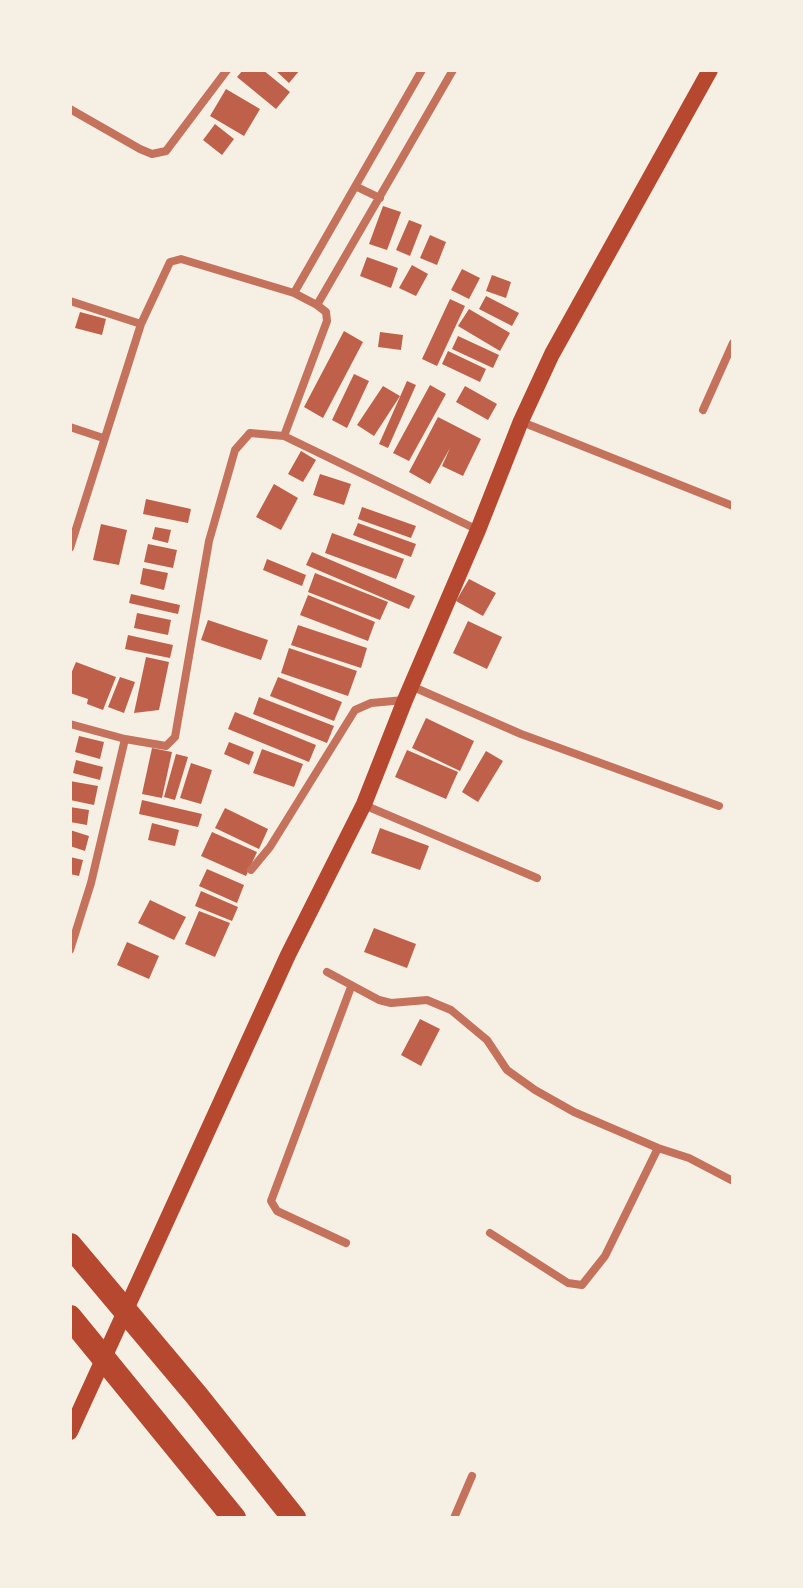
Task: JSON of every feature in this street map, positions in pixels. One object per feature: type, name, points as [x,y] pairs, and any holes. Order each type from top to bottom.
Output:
[{"type":"highway","points":[[70,1245],[294,1518]]},
{"type":"highway","points":[[70,1317],[234,1518]]},
{"type":"main road","points":[[70,1432],[288,955],[364,804],[521,421],[552,354],[710,70]]},
{"type":"street","points":[[70,109],[140,149],[152,154],[166,151],[227,70]]},
{"type":"street","points":[[294,293],[422,70]]},
{"type":"street","points":[[317,305],[453,70]]},
{"type":"street","points":[[357,187],[380,198]]},
{"type":"street","points":[[70,548],[141,324],[170,262],[175,259],[294,293],[326,312],[327,321],[284,436]]},
{"type":"street","points":[[70,301],[141,324]]},
{"type":"street","points":[[703,410],[733,343]]},
{"type":"street","points":[[521,421],[733,506]]},
{"type":"street","points":[[70,427],[103,438]]},
{"type":"street","points":[[70,724],[125,739],[166,746],[173,743],[191,656],[209,541],[235,450],[250,433],[284,436],[478,530]]},
{"type":"street","points":[[251,870],[270,847],[355,710],[408,693],[719,806]]},
{"type":"street","points":[[70,950],[91,883],[125,739]]},
{"type":"street","points":[[364,804],[537,878]]},
{"type":"street","points":[[327,972],[379,1000],[391,1003],[427,1000],[451,1010],[487,1040],[507,1070],[535,1090],[574,1112],[689,1158],[733,1181]]},
{"type":"street","points":[[346,1243],[277,1211],[271,1201],[351,987]]},
{"type":"street","points":[[490,1233],[568,1283],[582,1285],[605,1256],[658,1148]]},
{"type":"street","points":[[454,1518],[472,1476]]},
{"type":"building","points":[[243,70],[263,70],[290,92],[276,109],[237,77]]},
{"type":"building","points":[[275,70],[300,70],[289,83]]},
{"type":"building","points":[[226,89],[260,109],[244,136],[210,116]]},
{"type":"building","points":[[215,124],[234,139],[222,155],[203,140]]},
{"type":"building","points":[[383,206],[401,212],[387,250],[369,244]]},
{"type":"building","points":[[409,220],[422,225],[410,256],[396,250]]},
{"type":"building","points":[[430,235],[446,242],[437,265],[420,258]]},
{"type":"building","points":[[367,257],[398,268],[391,288],[360,276]]},
{"type":"building","points":[[412,265],[428,274],[416,296],[399,288]]},
{"type":"building","points":[[462,269],[480,278],[469,299],[451,290]]},
{"type":"building","points":[[492,275],[511,282],[506,298],[486,291]]},
{"type":"building","points":[[486,296],[519,313],[512,326],[479,309]]},
{"type":"building","points":[[450,299],[465,306],[437,366],[422,359]]},
{"type":"building","points":[[469,309],[510,333],[500,351],[458,326]]},
{"type":"building","points":[[80,312],[106,319],[102,335],[75,328]]},
{"type":"building","points":[[344,331],[363,342],[323,418],[304,407]]},
{"type":"building","points":[[380,332],[403,335],[401,350],[378,347]]},
{"type":"building","points":[[458,336],[499,355],[493,368],[452,349]]},
{"type":"building","points":[[448,351],[486,369],[480,382],[442,364]]},
{"type":"building","points":[[354,374],[369,381],[347,428],[332,420]]},
{"type":"building","points":[[407,381],[416,385],[388,448],[379,444]]},
{"type":"building","points":[[430,385],[446,394],[409,461],[393,453]]},
{"type":"building","points":[[383,386],[400,396],[374,436],[357,425]]},
{"type":"building","points":[[465,386],[497,404],[488,420],[456,402]]},
{"type":"building","points":[[438,417],[481,439],[463,476],[442,466],[450,448],[430,484],[409,472]]},
{"type":"building","points":[[301,451],[316,460],[303,482],[288,474]]},
{"type":"building","points":[[320,474],[351,484],[344,505],[313,495]]},
{"type":"building","points":[[274,484],[298,498],[281,530],[256,517]]},
{"type":"building","points":[[146,499],[191,509],[188,523],[143,514]]},
{"type":"building","points":[[362,507],[416,526],[411,538],[358,519]]},
{"type":"building","points":[[358,523],[416,544],[411,557],[353,535]]},
{"type":"building","points":[[101,524],[127,530],[119,565],[93,560]]},
{"type":"building","points":[[155,527],[171,530],[168,543],[152,539]]},
{"type":"building","points":[[332,533],[404,559],[396,579],[325,553]]},
{"type":"building","points":[[148,544],[177,550],[173,568],[144,562]]},
{"type":"building","points":[[312,552],[415,596],[409,609],[306,565]]},
{"type":"building","points":[[267,559],[306,575],[302,586],[263,570]]},
{"type":"building","points":[[143,568],[168,573],[164,590],[140,584]]},
{"type":"building","points":[[315,573],[388,602],[380,620],[308,592]]},
{"type":"building","points":[[469,579],[496,593],[483,616],[456,601]]},
{"type":"building","points":[[131,594],[180,605],[178,614],[129,603]]},
{"type":"building","points":[[308,595],[375,622],[368,641],[300,615]]},
{"type":"building","points":[[137,613],[171,620],[168,635],[134,628]]},
{"type":"building","points":[[208,620],[268,640],[261,660],[201,640]]},
{"type":"building","points":[[468,621],[502,637],[487,669],[453,653]]},
{"type":"building","points":[[298,625],[367,648],[361,668],[291,645]]},
{"type":"building","points":[[128,635],[173,645],[170,658],[125,649]]},
{"type":"building","points":[[289,648],[357,671],[348,696],[281,673]]},
{"type":"building","points":[[146,657],[169,662],[159,710],[134,713]]},
{"type":"building","points":[[76,662],[116,677],[103,710],[87,704],[88,699],[70,693],[70,676]]},
{"type":"building","points":[[120,677],[135,682],[124,713],[108,707]]},
{"type":"building","points":[[278,677],[342,702],[334,721],[270,696]]},
{"type":"building","points":[[259,697],[334,726],[327,743],[253,714]]},
{"type":"building","points":[[235,712],[316,745],[309,762],[228,729]]},
{"type":"building","points":[[426,718],[474,741],[460,771],[412,748]]},
{"type":"building","points":[[79,736],[104,742],[100,759],[75,752]]},
{"type":"building","points":[[229,742],[254,752],[249,765],[224,754]]},
{"type":"building","points":[[152,748],[172,752],[162,798],[142,794]]},
{"type":"building","points":[[262,749],[303,764],[294,787],[253,773]]},
{"type":"building","points":[[407,750],[458,772],[446,799],[395,777]]},
{"type":"building","points":[[486,751],[503,761],[478,802],[462,792]]},
{"type":"building","points":[[176,754],[188,757],[175,800],[164,797]]},
{"type":"building","points":[[76,760],[103,767],[100,780],[73,773]]},
{"type":"building","points":[[191,763],[212,770],[201,804],[180,798]]},
{"type":"building","points":[[70,781],[98,786],[94,805],[70,800]]},
{"type":"building","points":[[142,800],[202,814],[198,827],[139,814]]},
{"type":"building","points":[[70,807],[89,810],[87,825],[70,822]]},
{"type":"building","points":[[225,808],[268,829],[259,849],[215,828]]},
{"type":"building","points":[[152,823],[179,830],[175,846],[148,840]]},
{"type":"building","points":[[380,828],[429,846],[420,870],[371,853]]},
{"type":"building","points":[[70,830],[89,836],[85,851],[70,846]]},
{"type":"building","points":[[212,832],[257,852],[246,876],[201,856]]},
{"type":"building","points":[[70,857],[83,860],[79,876],[70,874]]},
{"type":"building","points":[[207,869],[244,885],[237,903],[199,886]]},
{"type":"building","points":[[201,891],[238,907],[232,921],[195,906]]},
{"type":"building","points":[[150,900],[186,917],[174,940],[138,923]]},
{"type":"building","points":[[199,911],[230,923],[215,957],[185,944]]},
{"type":"building","points":[[374,928],[416,944],[407,968],[364,952]]},
{"type":"building","points":[[127,942],[159,956],[149,979],[117,965]]},
{"type":"building","points":[[420,1019],[440,1029],[421,1066],[401,1055]]}]
